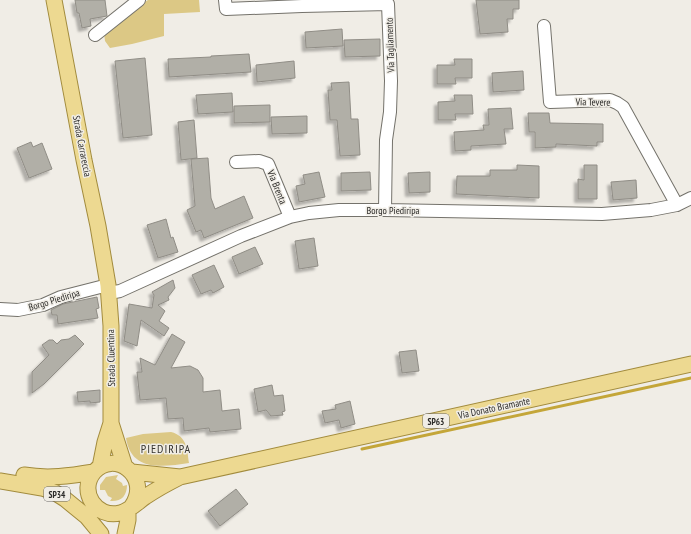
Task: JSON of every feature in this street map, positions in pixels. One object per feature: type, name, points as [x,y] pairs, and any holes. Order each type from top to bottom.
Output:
[{"type":"main road","name":"Strada Carrareccia","points":[[54,0],[109,289]]},
{"type":"main road","name":"Strada Cluentina","points":[[97,469],[111,423],[109,289]]},
{"type":"main road","name":"Via Donato Bramante","points":[[130,508],[158,488],[180,477],[691,364]]},
{"type":"main road","name":"Strada Cluentina","points":[[111,423],[129,469]]},
{"type":"main road","points":[[110,534],[102,512],[91,501],[88,493],[90,478],[97,469],[109,464],[117,464],[129,469],[136,478],[138,485],[138,493],[136,500],[130,508],[125,534]]},
{"type":"main road","name":"SP34","points":[[0,472],[40,478],[69,476],[97,469]]},
{"type":"main road","name":"Via Donato Bramante","points":[[129,469],[180,477]]},
{"type":"main road","name":"SP34","points":[[40,478],[91,501]]},
{"type":"main road","name":"SP34","points":[[0,480],[42,488],[54,492],[87,517],[101,534]]},
{"type":"main road","points":[[102,512],[115,514],[130,508]]},
{"type":"street","points":[[95,35],[139,0]]},
{"type":"street","name":"Via Tagliamento","points":[[225,0],[226,10],[297,6],[388,4],[391,81],[390,112],[386,140],[385,210]]},
{"type":"street","name":"Via Tevere","points":[[544,26],[550,102],[610,100],[617,102],[623,107],[677,205]]},
{"type":"street","name":"Via Brenta","points":[[236,162],[259,161],[268,164],[290,217]]},
{"type":"street","name":"Borgo Piediripa","points":[[0,309],[18,310],[43,305],[60,297],[109,289],[120,291],[230,241],[290,217],[309,213],[385,210],[602,214],[651,210],[677,205],[691,198]]},
{"type":"shaded area","points":[[148,0],[199,0],[200,12],[164,14],[164,36],[110,48],[105,41],[104,33],[124,16]]},
{"type":"shaded area","points":[[171,432],[183,440],[187,448],[189,463],[159,466],[141,462],[134,457],[129,449],[126,438],[143,434]]},
{"type":"shaded area","points":[[118,475],[116,479],[122,483],[123,486],[127,485],[127,489],[123,498],[110,501],[112,498],[108,496],[105,490],[100,490],[100,485],[106,477]]},
{"type":"building","points":[[75,0],[105,0],[107,16],[90,19],[91,26],[82,28],[79,13],[77,13]]},
{"type":"building","points":[[476,0],[519,0],[519,9],[513,9],[513,19],[507,19],[508,32],[480,34]]},
{"type":"building","points":[[342,29],[343,46],[306,48],[305,32]]},
{"type":"building","points":[[380,39],[380,56],[345,57],[344,40]]},
{"type":"building","points":[[249,54],[251,72],[169,77],[168,59]]},
{"type":"building","points":[[145,58],[152,135],[123,138],[115,61]]},
{"type":"building","points":[[454,59],[472,59],[472,78],[455,78],[456,84],[437,84],[437,65],[455,65]]},
{"type":"building","points":[[294,61],[295,78],[257,82],[256,65]]},
{"type":"building","points":[[523,71],[524,90],[493,92],[492,73]]},
{"type":"building","points":[[349,82],[351,119],[358,119],[360,155],[340,156],[337,120],[330,120],[328,90],[332,90],[331,83]]},
{"type":"building","points":[[232,93],[233,112],[198,114],[196,95]]},
{"type":"building","points":[[454,95],[472,95],[473,114],[455,114],[456,120],[438,120],[438,102],[455,101]]},
{"type":"building","points":[[270,105],[270,122],[234,123],[234,106]]},
{"type":"building","points":[[511,108],[513,129],[504,129],[506,144],[471,146],[471,150],[455,151],[454,132],[484,130],[483,125],[489,125],[488,109]]},
{"type":"building","points":[[528,113],[549,113],[550,123],[603,124],[603,142],[597,142],[597,146],[556,144],[556,147],[535,148],[535,132],[529,132]]},
{"type":"building","points":[[307,116],[307,133],[272,134],[271,117]]},
{"type":"building","points":[[194,120],[197,158],[181,160],[178,122]]},
{"type":"building","points":[[31,142],[33,147],[42,143],[52,169],[29,178],[17,148]]},
{"type":"building","points":[[208,158],[211,198],[215,209],[244,196],[253,218],[204,238],[201,230],[196,232],[187,210],[195,206],[191,159]]},
{"type":"building","points":[[517,165],[539,166],[539,198],[456,194],[457,176],[490,176],[490,170],[517,170]]},
{"type":"building","points":[[584,165],[597,165],[597,199],[578,199],[578,179],[584,180]]},
{"type":"building","points":[[319,172],[325,197],[299,202],[296,186],[305,184],[303,175]]},
{"type":"building","points":[[370,172],[371,190],[341,191],[341,173]]},
{"type":"building","points":[[430,172],[430,192],[409,193],[408,173]]},
{"type":"building","points":[[636,180],[637,198],[613,200],[611,182]]},
{"type":"building","points":[[166,219],[171,238],[173,237],[178,252],[158,258],[147,225]]},
{"type":"building","points":[[314,238],[318,266],[299,269],[295,241]]},
{"type":"building","points":[[255,247],[263,264],[239,274],[232,257]]},
{"type":"building","points":[[214,265],[224,287],[213,293],[211,290],[201,294],[192,275]]},
{"type":"building","points":[[173,280],[175,288],[168,297],[169,300],[158,305],[165,311],[159,321],[169,328],[164,336],[141,320],[137,346],[124,341],[129,304],[152,308],[154,295],[152,292]]},
{"type":"building","points":[[97,297],[99,308],[96,309],[98,318],[58,324],[57,315],[52,315],[51,310],[63,304]]},
{"type":"building","points":[[172,334],[185,342],[171,368],[190,366],[198,370],[203,378],[203,392],[220,390],[222,411],[239,409],[241,429],[210,432],[209,428],[184,431],[183,418],[168,419],[166,398],[140,400],[137,372],[142,372],[140,358],[155,365]]},
{"type":"building","points":[[75,335],[84,344],[44,384],[32,393],[32,372],[49,355],[42,345],[49,340],[53,340],[57,344],[61,340],[69,339]]},
{"type":"building","points":[[416,350],[419,371],[402,373],[399,352]]},
{"type":"building","points":[[272,385],[274,396],[283,395],[285,411],[282,412],[283,415],[271,416],[266,410],[258,412],[254,389]]},
{"type":"building","points":[[100,390],[100,402],[78,402],[77,392]]},
{"type":"building","points":[[350,401],[355,424],[341,428],[339,420],[325,423],[322,411],[336,409],[335,405]]},
{"type":"building","points":[[236,489],[248,504],[220,526],[208,511]]},
{"type":"waterway","points":[[362,449],[691,378]]},
{"type":"district","name":"PIEDIRIPA","points":[[166,448]]}]
